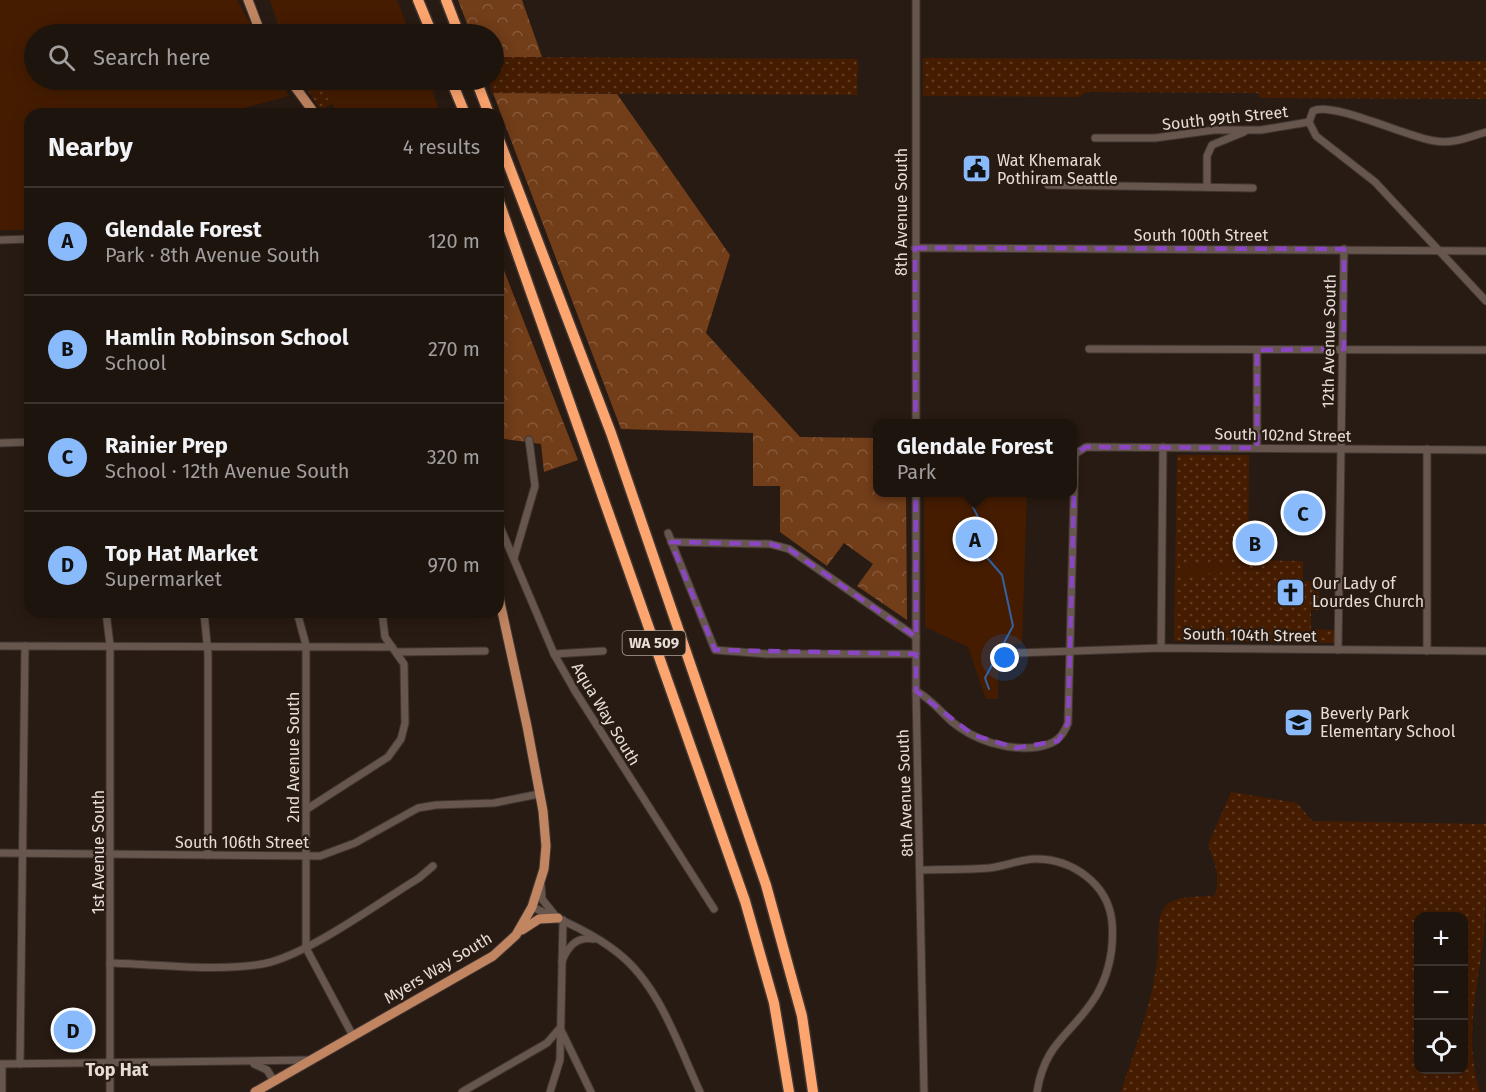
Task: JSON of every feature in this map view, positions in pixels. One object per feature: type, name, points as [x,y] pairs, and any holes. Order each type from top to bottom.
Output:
[{"type":"highway","points":[[418,0],[428,24]]},
{"type":"highway","points":[[446,0],[455,24]]},
{"type":"highway","points":[[455,90],[463,108]]},
{"type":"highway","points":[[480,90],[487,108]]},
{"type":"highway","name":"WA 509","points":[[504,153],[611,433],[766,885],[793,984],[805,1092]]},
{"type":"highway","name":"WA 509","points":[[504,216],[745,901],[769,982],[789,1092]]},
{"type":"highway","points":[[793,984],[802,1016],[813,1092]]},
{"type":"main road","points":[[248,0],[257,24]]},
{"type":"main road","points":[[297,90],[311,108]]},
{"type":"main road","name":"Myers Way South","points":[[260,1091],[311,1059],[480,964],[516,935],[532,907],[542,876],[546,835],[503,618]]},
{"type":"main road","points":[[516,935],[538,919],[560,919]]},
{"type":"street","name":"8th Avenue South","points":[[915,419],[916,0]]},
{"type":"street","name":"South 99th Street","points":[[1095,138],[1155,138],[1214,130],[1248,131],[1309,122],[1313,111],[1327,109],[1437,141],[1458,141],[1486,132]]},
{"type":"street","points":[[1309,122],[1316,136],[1376,182],[1486,301]]},
{"type":"street","points":[[1207,187],[1207,156],[1212,145],[1217,141],[1248,131]]},
{"type":"street","points":[[1048,185],[1253,188]]},
{"type":"street","points":[[0,240],[24,239]]},
{"type":"street","name":"South 100th Street","points":[[915,248],[1486,251]]},
{"type":"street","name":"12th Avenue South","points":[[1338,650],[1339,449],[1344,349],[1344,249]]},
{"type":"street","points":[[1089,349],[1486,350]]},
{"type":"street","points":[[1257,350],[1257,448]]},
{"type":"street","points":[[514,558],[533,497],[534,470],[529,440]]},
{"type":"street","points":[[0,443],[24,442]]},
{"type":"street","name":"South 102nd Street","points":[[1077,452],[1086,447],[1486,450]]},
{"type":"street","points":[[1161,648],[1163,447]]},
{"type":"street","points":[[1427,449],[1427,651]]},
{"type":"street","name":"8th Avenue South","points":[[916,497],[916,691],[924,1092]]},
{"type":"street","name":"South 102nd Street","points":[[1072,651],[1074,497]]},
{"type":"street","points":[[668,532],[715,650],[767,654],[916,654]]},
{"type":"street","name":"Aqua Way South","points":[[504,536],[554,654],[591,720],[714,909]]},
{"type":"street","points":[[671,542],[770,543],[789,549],[916,637]]},
{"type":"street","name":"1st Avenue South","points":[[107,618],[110,645],[112,855],[110,1092]]},
{"type":"street","points":[[205,618],[207,645],[208,855]]},
{"type":"street","name":"2nd Avenue South","points":[[299,618],[306,645],[306,948],[353,1036]]},
{"type":"street","points":[[306,809],[388,757],[398,747],[405,723],[405,672],[386,637],[383,618]]},
{"type":"street","points":[[0,646],[306,645],[395,650],[485,651]]},
{"type":"street","points":[[20,1064],[26,646]]},
{"type":"street","name":"South 104th Street","points":[[1013,653],[1161,648],[1486,651]]},
{"type":"street","points":[[554,654],[603,651]]},
{"type":"street","points":[[916,691],[928,698],[952,722],[990,743],[1016,748],[1034,747],[1058,741],[1068,723],[1072,651]]},
{"type":"street","name":"South 106th Street","points":[[0,853],[306,857],[335,852],[408,812],[428,805],[494,803],[539,794]]},
{"type":"street","points":[[921,870],[993,867],[1036,859],[1054,861],[1086,874],[1104,897],[1111,915],[1113,935],[1107,972],[1093,1000],[1051,1049],[1041,1069],[1037,1092]]},
{"type":"street","points":[[110,963],[258,964],[306,948],[419,878],[433,866]]},
{"type":"street","points":[[542,876],[542,899],[560,919],[560,1060],[550,1092]]},
{"type":"street","points":[[532,907],[601,940],[630,964],[647,984],[700,1092]]},
{"type":"street","points":[[561,966],[574,943],[587,938],[601,940]]},
{"type":"street","points":[[462,1092],[547,1043],[560,1028]]},
{"type":"street","points":[[560,1028],[591,1092]]},
{"type":"street","points":[[2,1092],[1,1064],[237,1062],[311,1059]]},
{"type":"street","points":[[237,1062],[263,1067],[274,1081]]},
{"type":"highlighted area","points":[[915,248],[1344,249],[1344,349],[1257,350],[1257,448],[1086,447],[1075,454],[1068,723],[1058,741],[1016,748],[973,735],[916,691],[916,654],[715,650],[671,542],[770,544],[789,549],[916,637]]},
{"type":"shaded area","points":[[0,0],[237,0],[250,24],[24,24],[24,90],[286,90],[289,96],[244,108],[24,108],[24,230],[0,230]]},
{"type":"shaded area","points":[[270,0],[397,0],[406,24],[278,24]]},
{"type":"shaded area","points":[[504,57],[858,59],[857,95],[493,93],[492,90],[504,90]]},
{"type":"shaded area","points":[[923,58],[1486,61],[1486,99],[1259,98],[1258,93],[1087,92],[1078,97],[923,96]]},
{"type":"shaded area","points":[[307,90],[434,90],[435,92],[350,92],[326,108],[319,108]]},
{"type":"shaded area","points":[[321,90],[432,90],[439,108],[334,108]]},
{"type":"shaded area","points":[[1177,455],[1249,455],[1248,560],[1303,561],[1303,581],[1319,581],[1319,610],[1311,610],[1311,629],[1335,630],[1334,643],[1174,641]]},
{"type":"shaded area","points":[[924,497],[1027,497],[1022,644],[998,646],[998,699],[986,699],[968,647],[925,627]]},
{"type":"shaded area","points":[[1229,565],[1229,572],[1180,576],[1180,566]]},
{"type":"shaded area","points":[[1231,792],[1297,803],[1312,821],[1486,824],[1484,934],[1472,1033],[1475,1072],[1480,1092],[1121,1092],[1152,988],[1162,912],[1174,900],[1214,896],[1217,884],[1213,857],[1208,845]]},
{"type":"green space","points":[[458,0],[522,0],[542,57],[504,57],[504,24],[467,24]]},
{"type":"green space","points":[[493,93],[617,94],[730,255],[706,333],[800,437],[873,438],[873,497],[906,497],[907,620],[857,586],[873,564],[844,543],[827,566],[780,532],[780,486],[753,486],[753,433],[621,429],[504,122],[504,108],[499,108]]},
{"type":"green space","points":[[504,270],[578,460],[544,472],[541,444],[504,439]]},
{"type":"waterway","points":[[974,497],[973,507],[980,521],[983,553],[1002,575],[1013,626],[985,678],[989,689]]},
{"type":"place","name":"Wat Khemarak Pothiram Seattle","points":[[976,169]]},
{"type":"place","name":"Rainier Prep","points":[[1303,513]]},
{"type":"place","name":"Glendale Forest","points":[[975,539]]},
{"type":"place","name":"Hamlin Robinson School","points":[[1255,543]]},
{"type":"place","name":"Our Lady of Lourdes Church","points":[[1291,592]]},
{"type":"place","name":"Beverly Park Elementary School","points":[[1299,722]]},
{"type":"place","name":"Top Hat Market","points":[[73,1030]]},
{"type":"district","name":"Top Hat","points":[[117,1070]]}]
